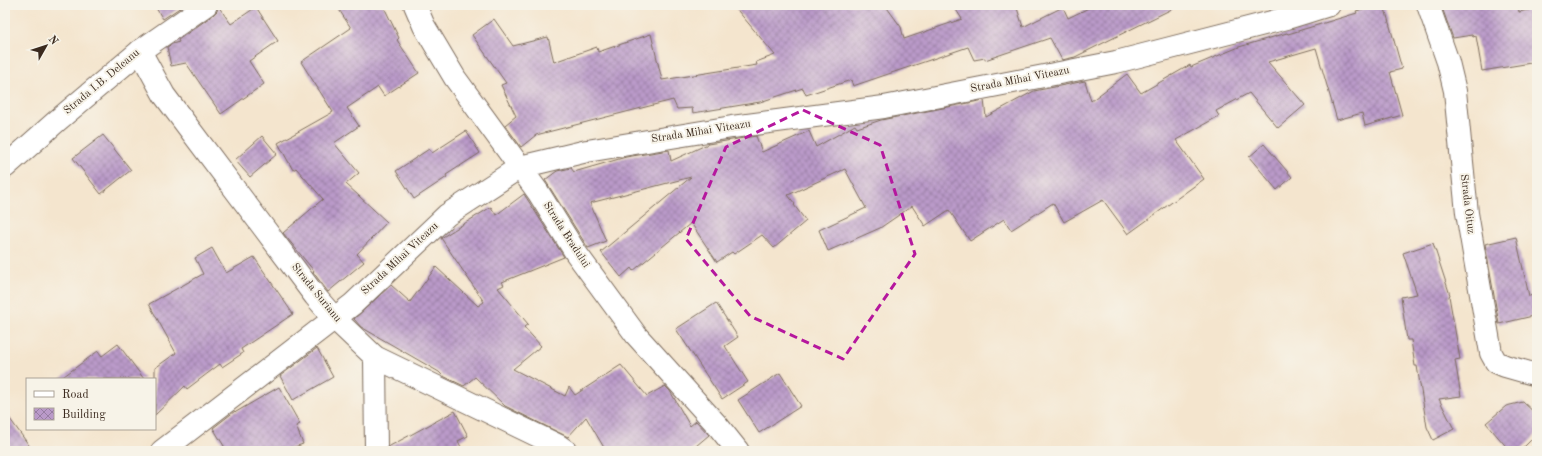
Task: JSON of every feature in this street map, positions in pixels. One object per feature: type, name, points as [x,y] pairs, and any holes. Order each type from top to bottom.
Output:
[{"type":"street","name":"Strada I.B. Deleanu","points":[[5,167],[140,51],[206,5]]},
{"type":"street","name":"Strada Bradului","points":[[414,5],[424,26],[455,78],[538,192],[576,253],[636,335],[718,426],[738,451]]},
{"type":"street","name":"Strada Mihai Viteazu","points":[[162,451],[353,304],[447,215],[520,167],[587,151],[732,126],[884,107],[1116,62],[1287,18],[1329,5]]},
{"type":"street","name":"Strada Oituz","points":[[1428,5],[1448,62],[1455,90],[1467,213],[1491,353],[1496,362],[1537,375]]},
{"type":"street","name":"Strada Surianu","points":[[140,51],[164,95],[316,296],[334,318],[375,357],[559,446],[566,451]]},
{"type":"street","points":[[375,357],[376,451]]},
{"type":"highlighted area","points":[[803,110],[880,145],[915,254],[843,359],[750,316],[686,239],[726,147]]},
{"type":"building","points":[[154,5],[184,5],[163,19]]},
{"type":"building","points":[[336,5],[383,5],[399,38],[397,40],[419,73],[384,96],[378,87],[347,108],[359,126],[334,143],[359,173],[346,184],[387,222],[357,254],[364,262],[328,292],[313,272],[314,271],[283,233],[323,199],[296,168],[293,170],[278,143],[333,112],[301,62],[351,28]]},
{"type":"building","points":[[733,5],[885,5],[901,27],[904,39],[962,19],[953,5],[1016,5],[1023,27],[1063,7],[1068,18],[1095,5],[1180,5],[1075,57],[1062,60],[1050,38],[985,60],[985,58],[974,60],[968,47],[853,86],[851,80],[806,95],[803,88],[760,102],[693,113],[692,108],[677,109],[673,100],[536,135],[521,147],[505,125],[516,116],[501,85],[506,83],[472,35],[494,19],[513,46],[548,37],[554,62],[597,47],[598,52],[651,34],[662,80],[757,65],[756,62],[775,55]]},
{"type":"building","points":[[1377,5],[1384,5],[1402,69],[1390,72],[1402,115],[1365,126],[1362,113],[1337,120],[1316,48],[1268,62],[1305,105],[1278,128],[1249,93],[1216,111],[1219,116],[1176,140],[1204,179],[1128,234],[1103,200],[1064,222],[1053,203],[1011,230],[1004,219],[970,241],[949,210],[925,226],[912,206],[880,228],[828,251],[819,230],[866,208],[845,169],[788,195],[806,221],[774,248],[762,235],[734,254],[732,252],[717,262],[691,223],[633,271],[631,268],[621,277],[601,252],[691,177],[590,203],[606,241],[588,248],[545,180],[557,171],[571,168],[574,172],[626,157],[669,150],[671,161],[708,144],[756,136],[762,152],[809,131],[816,147],[855,125],[857,128],[881,120],[984,100],[986,117],[1034,91],[1085,81],[1091,101],[1127,74],[1141,93],[1190,65],[1191,67],[1239,47],[1357,13],[1356,11]]},
{"type":"building","points":[[1441,5],[1518,5],[1519,12],[1537,8],[1537,62],[1482,71],[1476,36],[1473,37],[1472,35],[1453,38]]},
{"type":"building","points":[[218,6],[231,24],[256,7],[278,41],[249,61],[264,84],[221,114],[186,63],[171,66],[167,47],[179,42],[178,40],[213,15],[217,11]]},
{"type":"building","points":[[466,131],[480,153],[446,175],[447,177],[414,199],[396,171],[429,149],[432,153]]},
{"type":"building","points":[[103,135],[131,170],[101,194],[73,158]]},
{"type":"building","points":[[262,136],[277,154],[250,177],[235,160]]},
{"type":"building","points":[[1264,144],[1292,177],[1277,190],[1249,157]]},
{"type":"building","points":[[524,194],[564,257],[502,282],[504,285],[498,288],[528,324],[524,327],[541,346],[513,369],[565,396],[569,387],[575,395],[621,365],[647,396],[665,386],[670,391],[690,426],[696,421],[709,435],[690,451],[606,451],[586,417],[568,437],[505,406],[475,377],[464,386],[443,376],[439,372],[361,327],[354,319],[391,285],[410,302],[436,267],[478,306],[484,302],[441,238],[491,207],[496,215]]},
{"type":"building","points":[[1516,237],[1529,296],[1534,295],[1537,315],[1499,324],[1485,244]]},
{"type":"building","points":[[1433,243],[1450,295],[1460,359],[1455,360],[1461,396],[1439,399],[1454,429],[1433,440],[1427,427],[1411,340],[1407,340],[1401,297],[1417,294],[1403,253]]},
{"type":"building","points":[[212,248],[226,273],[254,257],[293,314],[241,349],[243,353],[222,367],[220,364],[187,389],[185,386],[156,414],[155,368],[176,353],[149,304],[203,274],[195,258]]},
{"type":"building","points":[[716,303],[738,337],[725,346],[748,382],[722,399],[676,329]]},
{"type":"building","points":[[118,344],[143,378],[61,378],[98,351],[102,356]]},
{"type":"building","points":[[317,348],[333,377],[293,400],[280,376]]},
{"type":"building","points":[[780,373],[801,406],[759,433],[738,400]]},
{"type":"building","points":[[279,387],[300,424],[296,426],[303,444],[283,451],[227,451],[213,428],[235,411],[236,412]]},
{"type":"building","points":[[1523,402],[1537,415],[1537,434],[1520,451],[1510,451],[1486,423],[1506,406]]},
{"type":"building","points":[[455,411],[468,436],[458,441],[463,451],[388,451],[388,447]]},
{"type":"building","points":[[5,412],[33,451],[5,451]]}]
